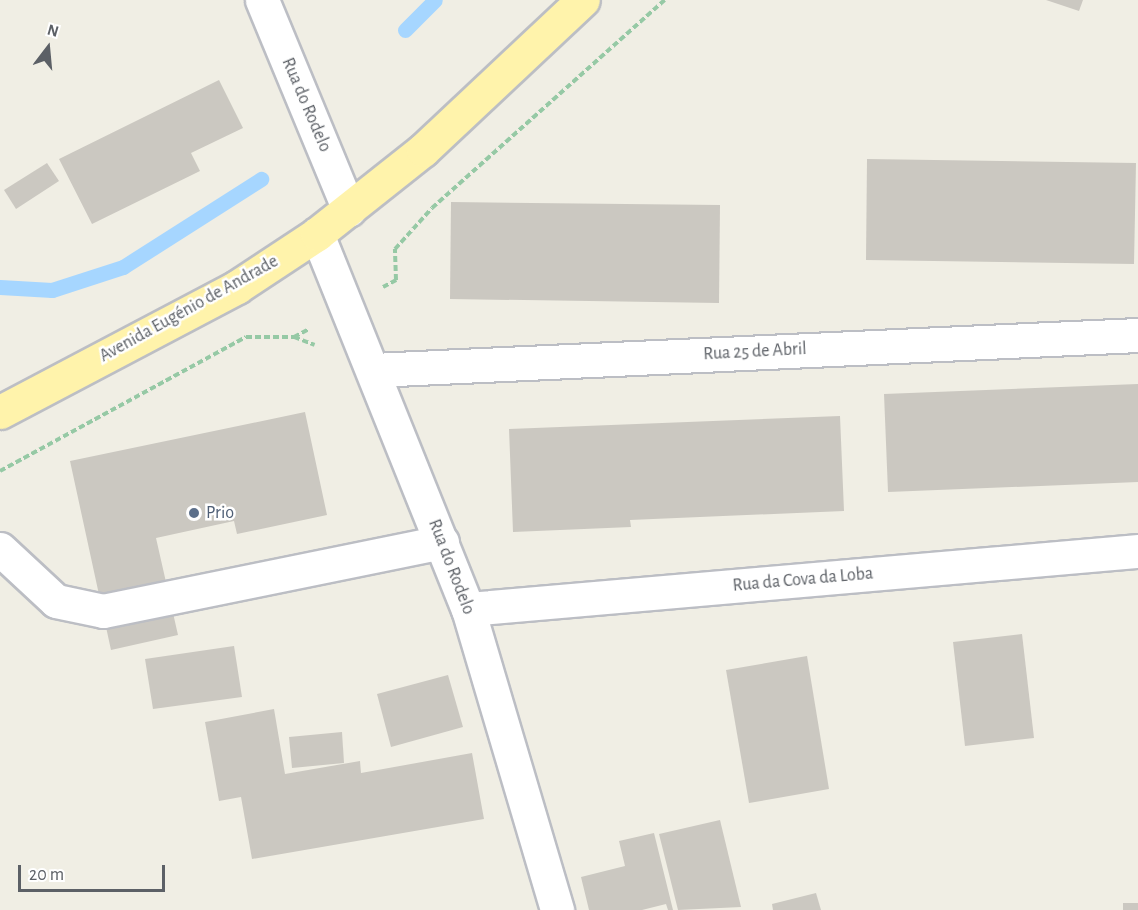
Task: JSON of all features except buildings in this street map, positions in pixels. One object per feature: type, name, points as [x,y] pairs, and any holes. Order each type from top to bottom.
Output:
[{"type":"main road","name":"Avenida Eugénio de Andrade","points":[[0,412],[237,287],[317,234],[423,150],[583,0]]},
{"type":"street","name":"Rua do Rodelo","points":[[262,0],[349,210]]},
{"type":"street","name":"Rua do Rodelo","points":[[317,234],[468,609],[556,910]]},
{"type":"street","name":"Rua 25 de Abril","points":[[373,370],[1138,335]]},
{"type":"street","points":[[0,549],[56,601],[103,610],[441,542]]},
{"type":"street","name":"Rua da Cova da Loba","points":[[468,609],[1138,551]]},
{"type":"path","points":[[294,337],[396,280],[395,249],[432,208],[665,0]]},
{"type":"path","points":[[0,471],[246,337],[294,337],[317,346],[324,354]]},
{"type":"waterway","points":[[405,30],[435,0]]},
{"type":"waterway","points":[[0,287],[52,290],[123,267],[261,179]]},
{"type":"place","name":"Prio","points":[[194,513]]}]
